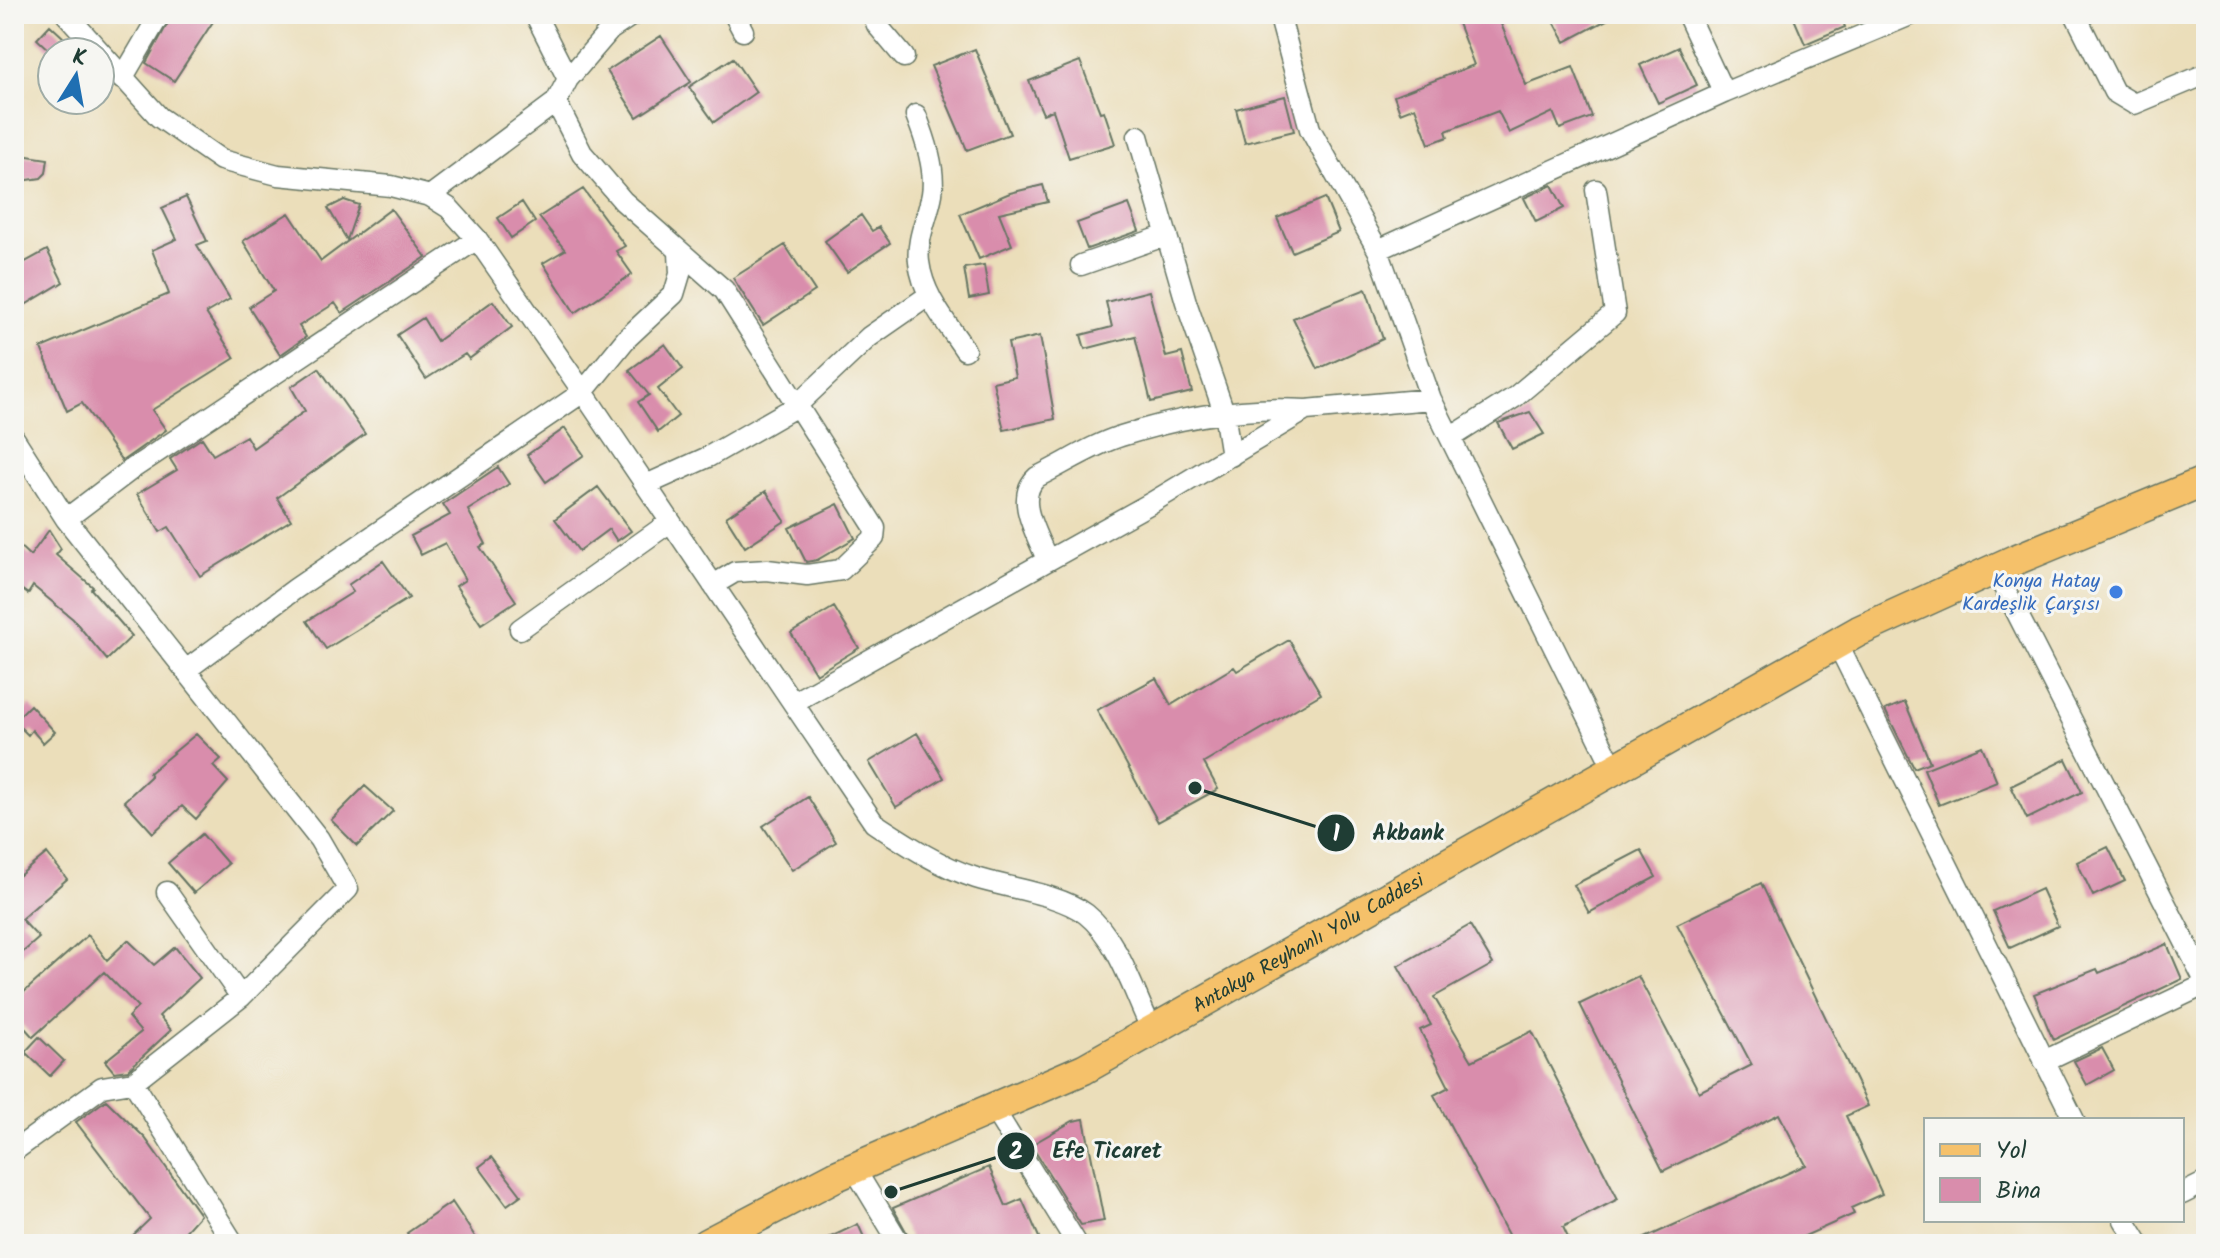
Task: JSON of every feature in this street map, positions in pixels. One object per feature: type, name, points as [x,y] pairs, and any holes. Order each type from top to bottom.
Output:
[{"type":"main road","name":"Antakya Reyhanlı Yolu Caddesi","points":[[706,1244],[854,1168],[1084,1069],[1837,643],[1995,570],[2206,481]]},
{"type":"street","points":[[66,14],[159,117],[221,160],[278,175],[391,186],[430,196],[449,208],[477,239],[583,392],[874,823],[915,851],[973,877],[1048,898],[1086,914],[1111,946],[1152,1030]]},
{"type":"street","points":[[122,79],[160,14]]},
{"type":"street","points":[[535,14],[568,79]]},
{"type":"street","points":[[430,196],[556,102],[568,79],[610,30],[634,14]]},
{"type":"street","points":[[873,14],[877,25],[904,57]]},
{"type":"street","points":[[1279,14],[1310,129],[1378,250],[1431,399],[1615,771]]},
{"type":"street","points":[[1687,14],[1724,93]]},
{"type":"street","points":[[1378,250],[1724,93],[1913,14]]},
{"type":"street","points":[[2075,14],[2114,92],[2134,104],[2206,74]]},
{"type":"street","points":[[556,102],[582,153],[623,201],[724,290],[795,407],[875,528],[874,538],[841,570],[807,575],[767,570],[735,572],[713,585]]},
{"type":"street","points":[[916,115],[926,142],[933,191],[920,238],[919,261],[928,296],[965,350]]},
{"type":"street","points":[[1138,136],[1224,412],[1231,456]]},
{"type":"street","points":[[1452,437],[1515,397],[1615,313],[1596,190]]},
{"type":"street","points":[[1081,265],[1167,235]]},
{"type":"street","points":[[66,519],[132,469],[477,239]]},
{"type":"street","points":[[186,670],[295,589],[583,392],[626,339],[674,294],[680,274],[679,252]]},
{"type":"street","points":[[646,485],[708,457],[795,407],[869,337],[928,296]]},
{"type":"street","points":[[1047,560],[1025,502],[1028,485],[1037,477],[1119,436],[1224,412],[1271,408],[1306,410],[1431,399]]},
{"type":"street","points":[[794,702],[1231,456],[1306,410]]},
{"type":"street","points":[[14,438],[66,519],[319,839],[348,889],[241,997],[133,1082],[102,1087],[14,1151]]},
{"type":"street","points":[[520,629],[670,522]]},
{"type":"street","points":[[1995,570],[2206,984],[2044,1061]]},
{"type":"street","points":[[1837,643],[2073,1118]]},
{"type":"street","points":[[167,892],[241,997]]},
{"type":"street","points":[[133,1082],[234,1244]]},
{"type":"street","points":[[993,1108],[1077,1244]]},
{"type":"street","points":[[854,1168],[900,1244]]},
{"type":"street","points":[[2184,1193],[2206,1182]]},
{"type":"street","points":[[2128,1222],[2139,1244]]},
{"type":"building","points":[[173,14],[218,14],[174,81],[146,63]]},
{"type":"building","points":[[1467,14],[1497,14],[1526,85],[1573,67],[1592,117],[1560,129],[1553,112],[1509,133],[1498,111],[1446,131],[1448,137],[1429,144],[1415,107],[1400,113],[1394,96],[1474,65],[1456,18]]},
{"type":"building","points":[[1550,14],[1618,14],[1565,42]]},
{"type":"building","points":[[1792,14],[1840,14],[1845,27],[1805,44]]},
{"type":"building","points":[[50,25],[62,36],[40,36]]},
{"type":"building","points":[[661,36],[691,82],[637,117],[607,71]]},
{"type":"building","points":[[1679,47],[1697,85],[1658,103],[1640,65]]},
{"type":"building","points":[[975,49],[1010,134],[967,150],[931,66]]},
{"type":"building","points":[[733,58],[756,92],[714,122],[689,87]]},
{"type":"building","points":[[1080,61],[1100,112],[1104,111],[1115,144],[1069,158],[1053,110],[1043,114],[1029,81]]},
{"type":"building","points":[[1285,96],[1294,131],[1245,143],[1236,109]]},
{"type":"building","points":[[14,154],[48,159],[46,173],[41,178],[14,182]]},
{"type":"building","points":[[1043,185],[1048,202],[999,213],[1012,245],[979,259],[960,214],[1010,193]]},
{"type":"building","points":[[1552,185],[1564,208],[1536,222],[1524,198]]},
{"type":"building","points":[[583,189],[625,246],[616,251],[632,274],[575,313],[543,263],[565,250],[539,217]]},
{"type":"building","points":[[186,197],[207,241],[197,245],[230,299],[206,313],[235,358],[152,410],[166,430],[122,461],[82,403],[67,411],[41,348],[169,294],[152,250],[177,239],[162,208]]},
{"type":"building","points":[[1325,198],[1339,232],[1292,252],[1277,218]]},
{"type":"building","points":[[344,200],[359,205],[347,240],[328,208]]},
{"type":"building","points":[[522,202],[535,222],[511,238],[498,218]]},
{"type":"building","points":[[1129,204],[1139,231],[1087,249],[1077,223]]},
{"type":"building","points":[[391,209],[426,257],[342,313],[335,303],[299,326],[306,337],[280,355],[249,307],[274,291],[243,241],[289,213],[321,261]]},
{"type":"building","points":[[861,215],[872,231],[879,227],[890,243],[847,272],[825,241]]},
{"type":"building","points":[[785,245],[815,291],[763,325],[733,278]]},
{"type":"building","points":[[47,250],[63,282],[25,305],[14,281],[14,268]]},
{"type":"building","points":[[984,265],[989,295],[969,299],[964,268]]},
{"type":"building","points":[[1366,289],[1383,339],[1318,369],[1293,318]]},
{"type":"building","points":[[1149,291],[1166,357],[1182,353],[1192,392],[1151,402],[1135,336],[1085,349],[1081,335],[1112,327],[1106,302]]},
{"type":"building","points":[[493,301],[512,327],[469,359],[465,354],[426,379],[397,335],[423,318],[437,341]]},
{"type":"building","points":[[1040,336],[1055,419],[1004,430],[993,382],[1015,377],[1008,343]]},
{"type":"building","points":[[665,344],[683,369],[658,389],[678,416],[658,432],[638,402],[649,395],[629,370]]},
{"type":"building","points":[[319,368],[365,434],[277,498],[291,520],[200,576],[169,527],[160,532],[137,494],[177,470],[170,459],[202,438],[213,455],[246,436],[253,448],[305,411],[291,387]]},
{"type":"building","points":[[1530,412],[1544,434],[1512,449],[1498,423]]},
{"type":"building","points":[[565,428],[584,455],[546,482],[527,455]]},
{"type":"building","points":[[498,467],[509,484],[468,510],[486,544],[480,547],[516,601],[481,624],[456,586],[465,580],[445,543],[421,555],[411,536],[450,515],[443,504]]},
{"type":"building","points":[[598,487],[631,531],[617,541],[609,529],[579,551],[555,519]]},
{"type":"building","points":[[766,491],[785,521],[745,547],[726,517]]},
{"type":"building","points":[[838,504],[855,538],[817,560],[806,562],[789,528]]},
{"type":"building","points":[[49,530],[61,549],[56,555],[93,587],[91,589],[132,636],[107,660],[73,619],[33,586],[28,594],[14,584],[14,541],[30,556]]},
{"type":"building","points":[[383,561],[409,598],[326,649],[307,621],[353,592],[348,585]]},
{"type":"building","points":[[834,607],[859,648],[816,674],[791,633]]},
{"type":"building","points":[[1289,640],[1321,694],[1204,763],[1218,789],[1158,822],[1097,710],[1156,678],[1171,705],[1234,667],[1237,671]]},
{"type":"building","points":[[1905,702],[1930,762],[1914,768],[1885,710]]},
{"type":"building","points":[[30,705],[55,732],[43,743],[32,730],[28,735],[14,721]]},
{"type":"building","points":[[917,733],[944,778],[896,807],[869,762]]},
{"type":"building","points":[[196,734],[221,759],[213,766],[228,782],[196,819],[182,806],[153,833],[124,801],[151,776],[149,773]]},
{"type":"building","points":[[1982,746],[1997,782],[1939,805],[1924,769]]},
{"type":"building","points":[[2066,759],[2082,792],[2027,819],[2011,786]]},
{"type":"building","points":[[365,786],[393,811],[357,846],[331,820]]},
{"type":"building","points":[[808,797],[836,842],[792,870],[763,826]]},
{"type":"building","points":[[202,834],[228,864],[194,893],[168,863]]},
{"type":"building","points":[[2108,847],[2125,881],[2093,896],[2077,862]]},
{"type":"building","points":[[1641,850],[1656,877],[1589,913],[1574,885]]},
{"type":"building","points":[[47,853],[67,879],[21,919],[39,938],[14,960],[14,880]]},
{"type":"building","points":[[1761,883],[1868,1106],[1846,1116],[1882,1194],[1851,1208],[1854,1214],[1787,1244],[1632,1244],[1806,1165],[1779,1114],[1663,1171],[1580,1004],[1638,976],[1699,1092],[1752,1065],[1677,924]]},
{"type":"building","points":[[2041,889],[2058,926],[2010,948],[1993,911]]},
{"type":"building","points":[[1470,925],[1493,964],[1434,997],[1472,1061],[1532,1031],[1618,1199],[1563,1227],[1571,1244],[1513,1244],[1434,1095],[1449,1087],[1420,1030],[1431,1025],[1398,966]]},
{"type":"building","points":[[88,935],[107,960],[128,940],[154,965],[175,947],[200,978],[159,1016],[171,1030],[128,1070],[114,1072],[105,1061],[141,1032],[128,1017],[138,1007],[104,972],[33,1037],[14,1016],[14,1001]]},
{"type":"building","points":[[2167,944],[2182,979],[2053,1040],[2034,994],[2097,969],[2099,973]]},
{"type":"building","points":[[39,1037],[64,1061],[50,1076],[25,1052]]},
{"type":"building","points":[[2102,1048],[2114,1070],[2087,1085],[2074,1061]]},
{"type":"building","points":[[106,1100],[145,1138],[200,1215],[174,1244],[124,1244],[150,1219],[76,1122]]},
{"type":"building","points":[[1084,1119],[1104,1221],[1081,1225],[1031,1145],[1073,1121]]},
{"type":"building","points":[[492,1157],[521,1195],[507,1205],[479,1167]]},
{"type":"building","points":[[989,1167],[1006,1206],[1022,1199],[1042,1244],[913,1244],[893,1208]]},
{"type":"building","points":[[452,1202],[480,1244],[414,1244],[407,1233]]},
{"type":"building","points":[[858,1224],[867,1244],[816,1244]]},
{"type":"place","name":"Konya Hatay Kardeşlik Çarşısı","points":[[2116,592]]},
{"type":"place","name":"Akbank","points":[[1195,788]]},
{"type":"place","name":"Efe Ticaret","points":[[891,1192]]}]
